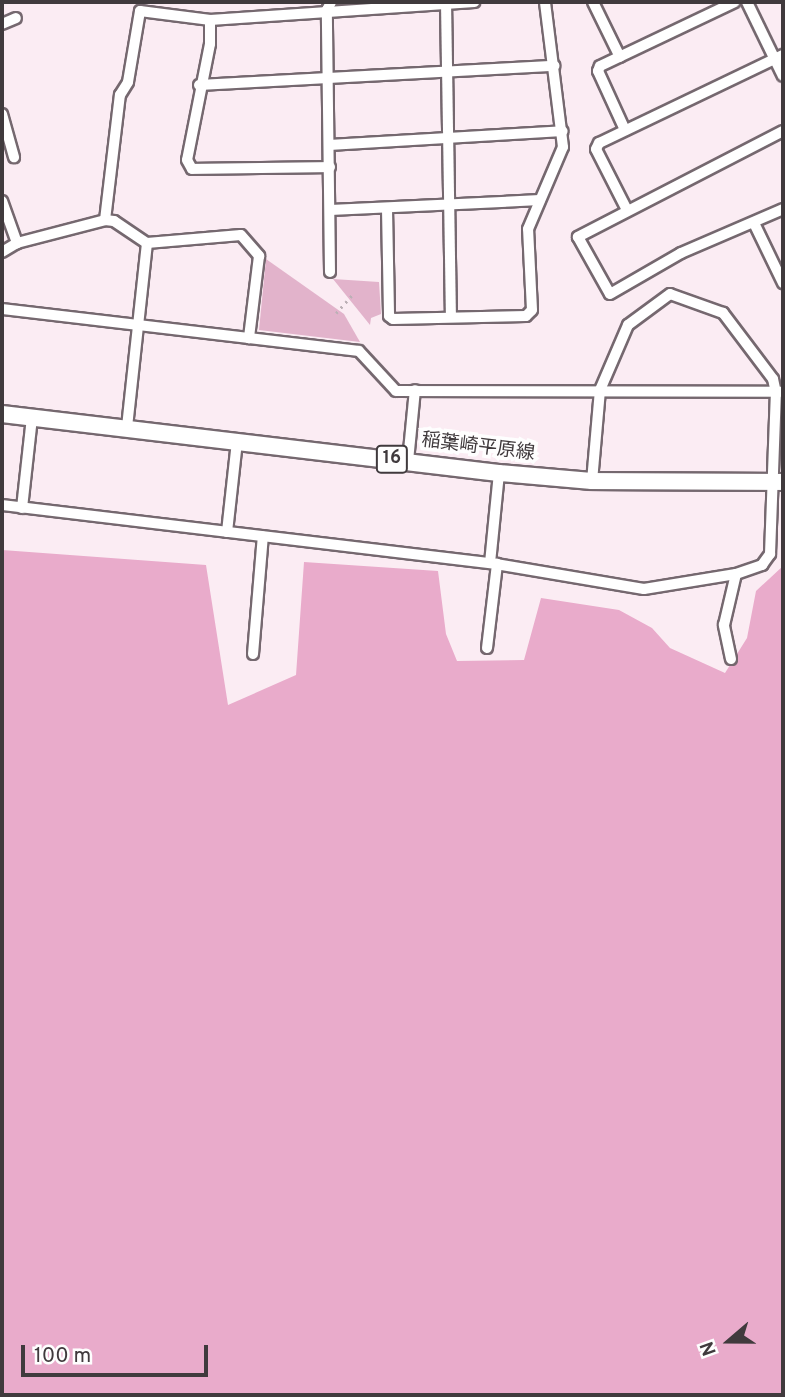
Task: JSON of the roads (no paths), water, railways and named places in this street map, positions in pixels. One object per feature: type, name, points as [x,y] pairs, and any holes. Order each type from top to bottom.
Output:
[{"type":"main road","name":"稲葉崎平原線","points":[[2,414],[499,473],[592,481],[778,482]]},
{"type":"street","points":[[105,220],[120,95],[128,82],[140,6],[210,20],[329,6],[474,2]]},
{"type":"street","points":[[387,209],[389,316],[393,320],[526,316],[532,310],[528,229],[563,148],[545,2]]},
{"type":"street","points":[[593,2],[620,57]]},
{"type":"street","points":[[625,131],[598,71],[620,57],[735,2]]},
{"type":"street","points":[[747,2],[779,57],[783,76]]},
{"type":"street","points":[[446,3],[451,317]]},
{"type":"street","points":[[329,6],[330,272]]},
{"type":"street","points":[[2,24],[16,18]]},
{"type":"street","points":[[210,20],[210,44],[187,160],[192,169],[330,167]]},
{"type":"street","points":[[626,208],[596,149],[625,131],[779,57]]},
{"type":"street","points":[[200,85],[554,66]]},
{"type":"street","points":[[2,114],[15,157]]},
{"type":"street","points":[[329,145],[563,131]]},
{"type":"street","points":[[783,131],[579,232],[606,293],[681,253],[783,209]]},
{"type":"street","points":[[330,210],[540,200]]},
{"type":"street","points":[[2,201],[17,243]]},
{"type":"street","points":[[2,252],[17,243],[105,220],[114,221],[148,243],[241,235],[260,256],[249,338]]},
{"type":"street","points":[[754,223],[783,283]]},
{"type":"street","points":[[127,428],[148,243]]},
{"type":"street","points":[[2,505],[493,563],[644,589],[736,574],[762,565],[770,555],[778,482],[780,392],[723,313],[670,294],[628,325],[600,390],[592,481]]},
{"type":"street","points":[[2,309],[359,351],[396,391],[780,392]]},
{"type":"street","points":[[408,461],[415,390]]},
{"type":"street","points":[[22,508],[32,417]]},
{"type":"street","points":[[227,532],[237,441]]},
{"type":"street","points":[[486,648],[499,473]]},
{"type":"street","points":[[253,654],[263,536]]},
{"type":"street","points":[[731,659],[724,625],[736,574]]}]
